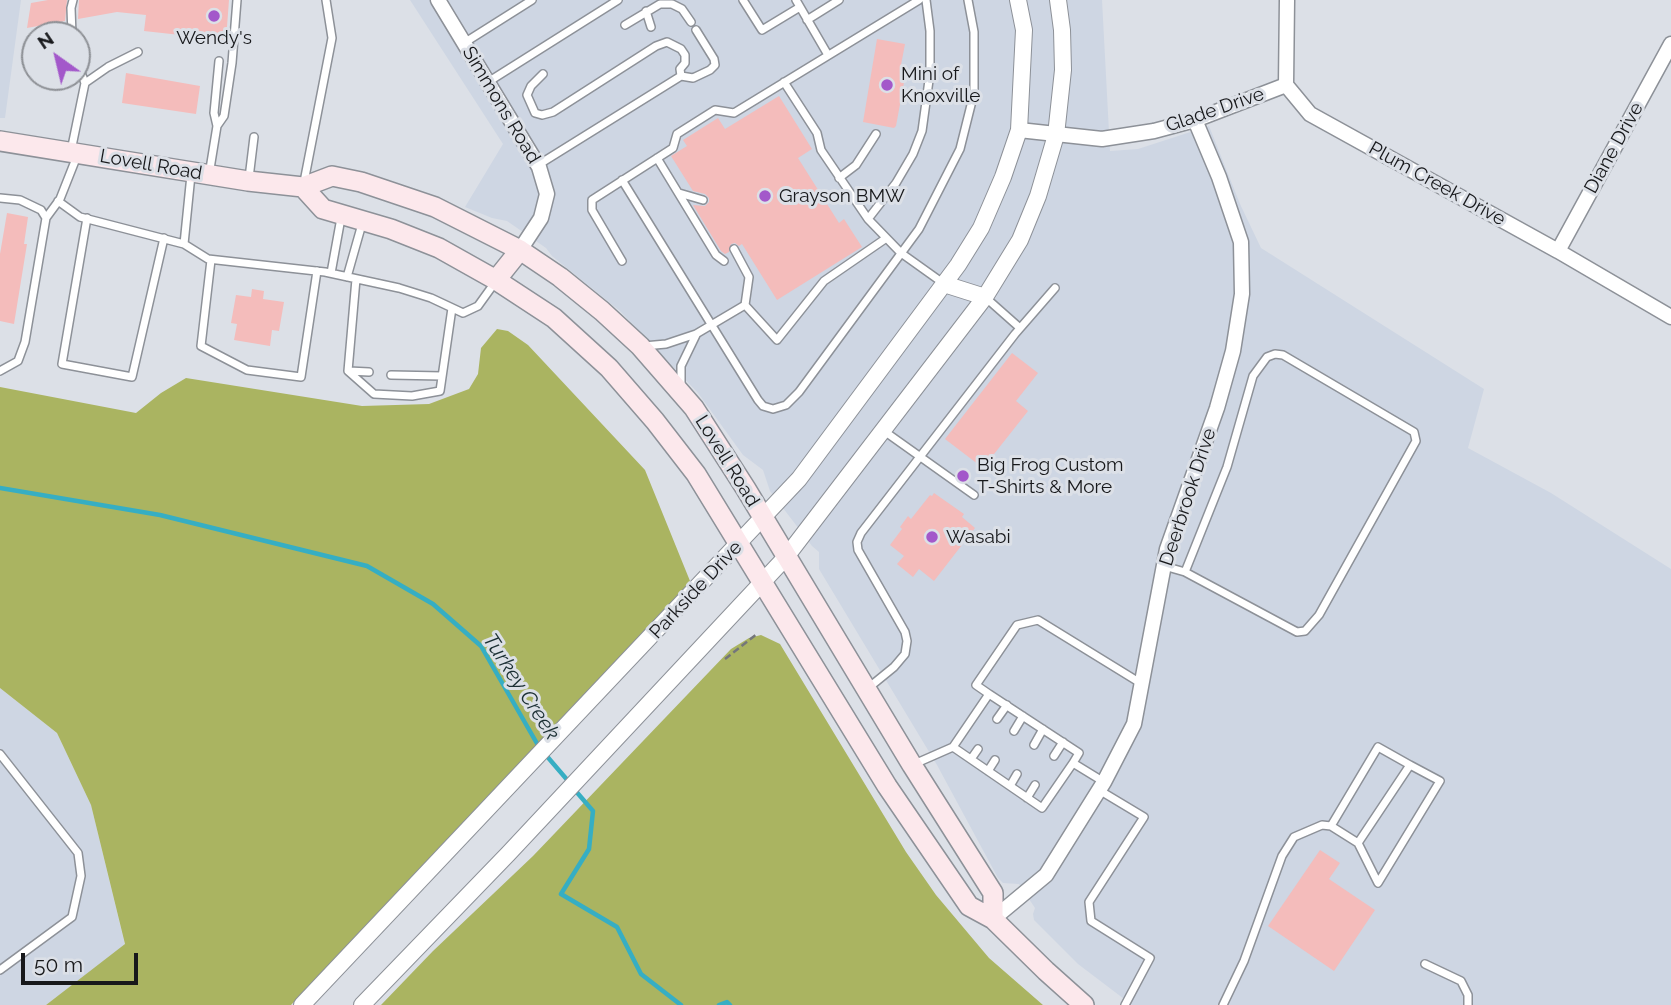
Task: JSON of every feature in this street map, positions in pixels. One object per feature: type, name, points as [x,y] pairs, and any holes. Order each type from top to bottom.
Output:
[{"type":"main road","name":"Lovell Road","points":[[0,141],[248,181],[303,187],[332,176],[361,182],[435,207],[520,250],[602,311],[640,346],[682,394],[709,431],[993,893],[993,919]]},
{"type":"main road","name":"Lovell Road","points":[[303,187],[323,209],[439,248],[496,281],[554,318],[609,369],[681,455],[740,544],[894,797],[969,906],[993,919],[1084,1005]]},
{"type":"main road","points":[[496,281],[520,250]]},
{"type":"street","name":"Simmons Road","points":[[439,0],[538,164],[547,194],[541,218],[520,250]]},
{"type":"street","points":[[362,1005],[786,557],[985,297],[1020,240],[1038,196],[1056,135],[1063,70],[1058,0]]},
{"type":"street","points":[[1286,86],[1287,0]]},
{"type":"street","name":"Parkside Drive","points":[[303,1005],[799,479],[944,284],[981,228],[1019,130],[1024,30],[1020,8]]},
{"type":"street","name":"Diane Drive","points":[[1558,251],[1671,44]]},
{"type":"street","name":"Glade Drive","points":[[1019,130],[1102,139],[1154,131],[1195,120],[1286,86]]},
{"type":"street","name":"Plum Creek Drive","points":[[1286,86],[1310,114],[1558,251],[1671,317]]},
{"type":"street","name":"Deerbrook Drive","points":[[993,919],[1046,875],[1102,786],[1134,724],[1167,549],[1217,408],[1233,351],[1242,294],[1241,242],[1219,177],[1195,120]]},
{"type":"street","points":[[944,284],[985,297]]},
{"type":"lane","points":[[71,21],[73,0]]},
{"type":"lane","points":[[184,244],[200,174],[217,126],[224,116],[237,0]]},
{"type":"lane","points":[[303,187],[332,38],[326,0]]},
{"type":"lane","points":[[464,43],[532,0]]},
{"type":"lane","points":[[487,82],[618,0]]},
{"type":"lane","points":[[743,0],[762,30],[798,3],[828,55]]},
{"type":"lane","points":[[807,20],[839,0]]},
{"type":"lane","points":[[622,261],[592,210],[592,200],[673,148],[677,134],[715,110],[734,113],[919,0]]},
{"type":"lane","points":[[867,219],[896,183],[913,154],[922,131],[930,73],[930,31],[926,0]]},
{"type":"lane","points":[[622,180],[710,325],[764,407],[773,409],[786,405],[799,392],[919,229],[960,149],[974,93],[974,32],[968,0]]},
{"type":"lane","points":[[1010,0],[1020,8]]},
{"type":"lane","points":[[625,25],[660,4],[672,4],[682,9],[691,22]]},
{"type":"lane","points":[[646,11],[651,27]]},
{"type":"lane","points":[[538,164],[681,76],[693,78],[710,70],[715,65],[715,59],[696,30]]},
{"type":"lane","points":[[653,36],[656,46]]},
{"type":"lane","points":[[543,74],[531,86],[527,95],[535,113],[542,115],[553,112],[656,46],[667,42],[681,49],[685,55],[685,63],[680,69],[681,76]]},
{"type":"lane","points":[[91,79],[138,52]]},
{"type":"lane","points":[[217,126],[214,113],[219,61]]},
{"type":"lane","points":[[784,82],[817,132],[821,150],[867,219],[884,239],[944,284]]},
{"type":"lane","points":[[0,372],[18,361],[25,342],[46,218],[58,201],[75,152],[84,91]]},
{"type":"lane","points":[[839,178],[856,165],[876,134]]},
{"type":"lane","points":[[248,181],[254,137]]},
{"type":"lane","points":[[657,158],[716,256],[724,261]]},
{"type":"lane","points":[[679,193],[703,200]]},
{"type":"lane","points":[[0,198],[20,200],[41,210],[46,218]]},
{"type":"lane","points":[[58,201],[80,217],[184,244],[211,260],[331,273],[399,288],[431,298],[463,313],[478,306],[496,281]]},
{"type":"lane","points":[[331,273],[342,214]]},
{"type":"lane","points":[[87,218],[62,365],[132,377],[164,238]]},
{"type":"lane","points":[[347,277],[363,221]]},
{"type":"lane","points":[[745,305],[777,340],[824,282],[884,239]]},
{"type":"lane","points":[[734,249],[749,277],[745,305]]},
{"type":"lane","points":[[211,260],[201,346],[247,370],[301,377],[317,271]]},
{"type":"lane","points":[[348,371],[356,279]]},
{"type":"lane","points":[[867,690],[905,654],[907,641],[905,632],[858,550],[860,533],[1020,328],[1055,288]]},
{"type":"lane","points":[[985,297],[1020,328]]},
{"type":"lane","points":[[640,346],[666,344],[696,334],[745,305]]},
{"type":"lane","points":[[348,371],[374,394],[412,396],[440,391],[452,308]]},
{"type":"lane","points":[[682,394],[681,366],[696,334]]},
{"type":"lane","points":[[1164,566],[1185,572],[1297,632],[1305,631],[1319,615],[1416,441],[1414,432],[1283,355],[1267,357],[1253,376],[1227,467],[1185,572]]},
{"type":"lane","points":[[348,371],[369,372]]},
{"type":"lane","points":[[391,376],[442,376]]},
{"type":"lane","points":[[884,431],[974,495]]},
{"type":"lane","points":[[953,747],[1042,808],[1079,753],[976,685],[1017,625],[1038,620],[1142,684]]},
{"type":"lane","points":[[912,765],[953,747],[989,694]]},
{"type":"lane","points":[[997,719],[1007,705]]},
{"type":"lane","points":[[1014,731],[1023,716]]},
{"type":"lane","points":[[1034,745],[1043,729]]},
{"type":"lane","points":[[1054,755],[1063,742]]},
{"type":"lane","points":[[1223,1005],[1244,961],[1282,856],[1294,837],[1322,825],[1331,826],[1358,843],[1378,883],[1440,781],[1378,747],[1331,826]]},
{"type":"lane","points":[[971,759],[978,749]]},
{"type":"lane","points":[[0,754],[78,853],[81,876],[72,917],[0,971]]},
{"type":"lane","points":[[988,771],[995,760]]},
{"type":"lane","points":[[1073,763],[1144,817],[1089,902],[1091,922],[1150,958],[1125,1005]]},
{"type":"lane","points":[[1358,843],[1410,765]]},
{"type":"lane","points":[[1010,786],[1017,774]]},
{"type":"lane","points":[[1027,798],[1035,785]]},
{"type":"lane","points":[[1425,964],[1461,981],[1468,995],[1468,1005]]},
{"type":"path","points":[[724,659],[757,634]]},
{"type":"shaded area","points":[[0,0],[21,0],[5,118],[0,118]]},
{"type":"shaded area","points":[[410,0],[1102,0],[1110,151],[1138,149],[1209,126],[1261,248],[1484,389],[1468,448],[1551,493],[1671,569],[1671,1005],[1132,1005],[1078,964],[1034,920],[1035,908],[1019,884],[1003,883],[998,878],[937,765],[819,569],[819,552],[770,491],[763,470],[743,455],[698,393],[620,311],[552,256],[546,248],[507,221],[465,207],[503,144]]},
{"type":"shaded area","points":[[0,688],[57,733],[91,805],[125,945],[46,1005],[0,1005]]},
{"type":"green space","points":[[497,329],[508,331],[528,345],[645,470],[690,581],[666,610],[291,1005],[46,1005],[125,944],[91,805],[57,733],[0,688],[0,387],[136,413],[186,378],[362,406],[429,404],[469,389],[478,374],[481,348]]},
{"type":"green space","points":[[761,635],[780,644],[906,852],[936,895],[989,958],[1043,1005],[381,1005],[433,951],[533,856],[731,649],[749,638]]},
{"type":"building","points":[[67,0],[65,21],[28,21],[31,3]]},
{"type":"building","points":[[79,0],[229,0],[226,40],[144,31],[146,15],[117,12],[78,19]]},
{"type":"building","name":"Mini of Knoxville","points":[[877,39],[905,44],[901,65],[907,66],[894,128],[863,122]]},
{"type":"building","points":[[126,73],[200,86],[196,114],[122,103]]},
{"type":"building","name":"Grayson BMW","points":[[779,96],[812,149],[798,158],[839,223],[844,219],[862,247],[777,300],[742,244],[731,244],[729,252],[725,254],[721,251],[693,205],[705,206],[709,198],[693,191],[671,156],[687,146],[683,140],[718,118],[725,129]]},
{"type":"building","points":[[7,213],[28,217],[24,244],[27,244],[14,324],[0,321],[0,254]]},
{"type":"building","points":[[252,289],[264,291],[263,299],[284,302],[279,331],[272,330],[270,346],[234,340],[237,324],[231,323],[236,295],[251,297]]},
{"type":"building","points":[[1012,353],[1038,373],[1016,401],[1028,411],[983,468],[945,439]]},
{"type":"building","name":"Wasabi","points":[[934,493],[964,514],[962,517],[975,528],[934,581],[919,569],[913,577],[897,564],[904,556],[890,545],[908,516],[911,519]]},
{"type":"building","points":[[1320,850],[1340,863],[1329,879],[1375,910],[1334,971],[1268,926]]},
{"type":"waterway","name":"Turkey Creek","points":[[0,488],[160,515],[367,566],[433,604],[481,646],[539,747]]},
{"type":"waterway","name":"Turkey Creek","points":[[545,754],[569,782]]},
{"type":"waterway","name":"Turkey Creek","points":[[574,789],[593,811],[589,849],[561,894],[617,927],[641,974],[681,1005]]},
{"type":"waterway","name":"Turkey Creek","points":[[719,1005],[727,1002],[730,1005]]},
{"type":"place","name":"Wendy's","points":[[214,16]]},
{"type":"place","name":"Mini of Knoxville","points":[[887,85]]},
{"type":"place","name":"Grayson BMW","points":[[765,196]]},
{"type":"place","name":"Big Frog Custom T-Shirts & More","points":[[963,476]]},
{"type":"place","name":"Wasabi","points":[[932,537]]}]
